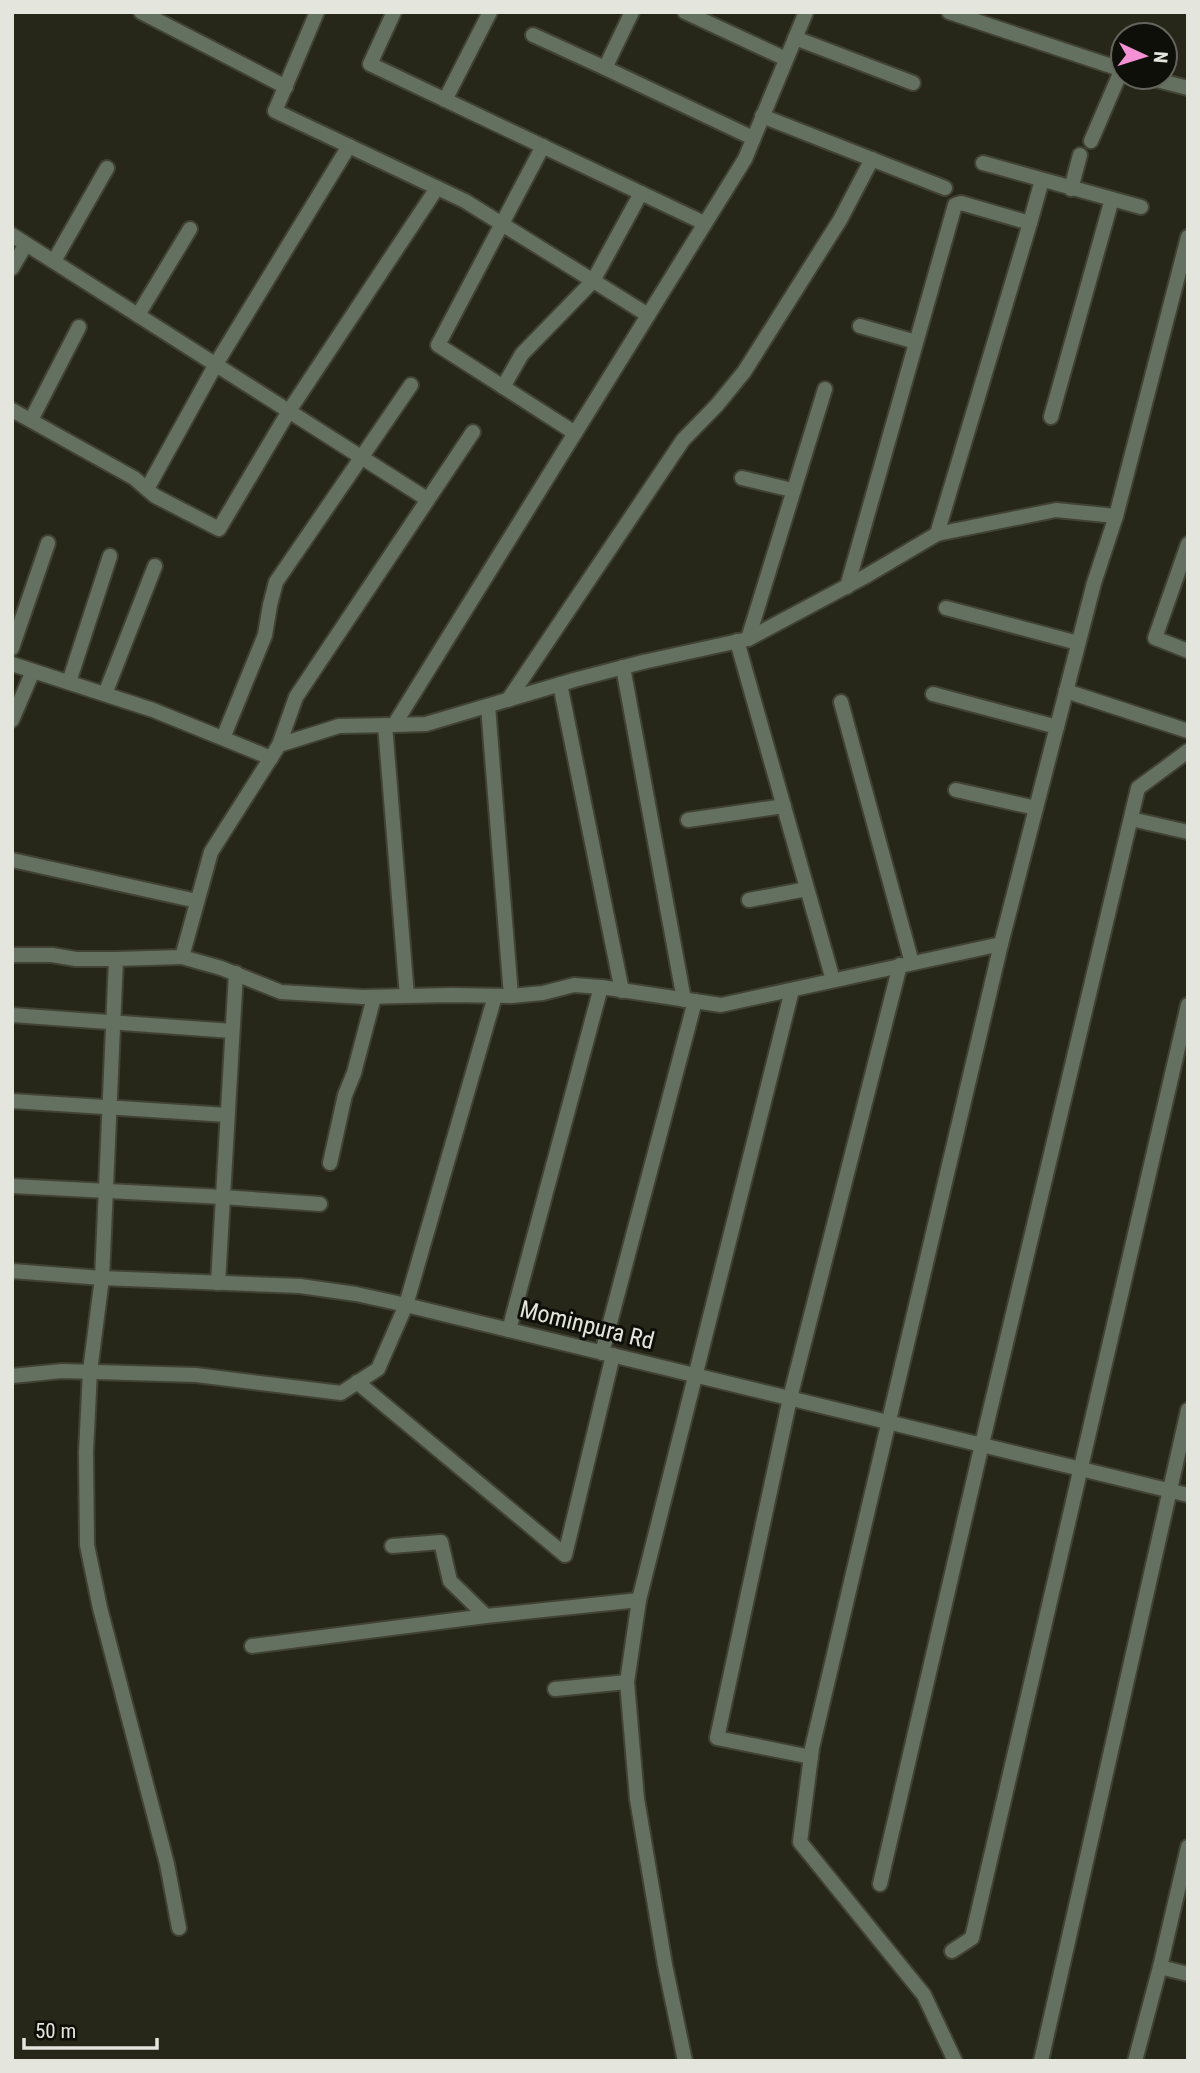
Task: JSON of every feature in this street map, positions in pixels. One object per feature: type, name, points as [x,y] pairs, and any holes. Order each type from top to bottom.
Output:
[{"type":"street","points":[[141,12],[286,88]]},
{"type":"street","points":[[317,12],[275,111],[465,201],[648,315]]},
{"type":"street","points":[[394,12],[370,64],[705,223]]},
{"type":"street","points":[[445,100],[489,12]]},
{"type":"street","points":[[605,68],[632,12]]},
{"type":"street","points":[[685,12],[786,59]]},
{"type":"street","points":[[407,996],[389,725],[745,159],[806,12]]},
{"type":"street","points":[[949,12],[1109,65]]},
{"type":"street","points":[[533,35],[753,138]]},
{"type":"street","points":[[795,38],[914,83]]},
{"type":"street","points":[[1091,141],[1113,91]]},
{"type":"street","points":[[762,116],[945,188]]},
{"type":"street","points":[[147,489],[216,364],[349,146]]},
{"type":"street","points":[[543,146],[438,345],[575,433]]},
{"type":"street","points":[[1072,189],[1080,155]]},
{"type":"street","points":[[508,700],[683,440],[744,372],[840,219],[872,159]]},
{"type":"street","points":[[984,163],[1141,207]]},
{"type":"street","points":[[54,261],[107,168]]},
{"type":"street","points":[[937,534],[1042,180]]},
{"type":"street","points":[[12,410],[134,478],[155,496],[219,529],[289,411],[437,188]]},
{"type":"street","points":[[503,387],[522,354],[593,281],[641,193]]},
{"type":"street","points":[[1051,417],[1112,200]]},
{"type":"street","points":[[847,587],[955,205],[961,203],[1030,223]]},
{"type":"street","points":[[138,315],[190,229]]},
{"type":"street","points":[[12,235],[427,499]]},
{"type":"street","points":[[954,2061],[923,1995],[800,1842],[811,1757],[1002,944],[1078,643],[1116,516],[1188,237]]},
{"type":"street","points":[[12,268],[26,244]]},
{"type":"street","points":[[860,326],[916,342]]},
{"type":"street","points":[[31,420],[79,327]]},
{"type":"street","points":[[223,738],[265,635],[276,582],[411,385]]},
{"type":"street","points":[[825,389],[742,640],[784,806],[833,980]]},
{"type":"street","points":[[181,957],[211,852],[275,751],[296,697],[473,432]]},
{"type":"street","points":[[742,478],[792,490]]},
{"type":"street","points":[[12,664],[153,710],[223,738],[275,751],[339,726],[426,724],[623,667],[742,640],[847,587],[937,534],[1056,510],[1116,516]]},
{"type":"street","points":[[12,648],[48,543]]},
{"type":"street","points":[[1188,544],[1155,638],[1188,651]]},
{"type":"street","points":[[69,682],[110,556]]},
{"type":"street","points":[[105,694],[155,566]]},
{"type":"street","points":[[946,608],[1078,643]]},
{"type":"street","points":[[357,1382],[565,1555],[608,1354],[690,1001],[623,667]]},
{"type":"street","points":[[12,720],[33,671]]},
{"type":"street","points":[[560,684],[622,990]]},
{"type":"street","points":[[1066,691],[1188,731]]},
{"type":"street","points":[[933,694],[1057,727]]},
{"type":"street","points":[[811,1757],[717,1738],[790,1398],[906,964],[841,702]]},
{"type":"street","points":[[488,706],[510,996]]},
{"type":"street","points":[[880,1884],[1138,788],[1188,751]]},
{"type":"street","points":[[956,790],[1036,808]]},
{"type":"street","points":[[688,820],[784,806]]},
{"type":"street","points":[[1131,819],[1188,832]]},
{"type":"street","points":[[12,860],[197,901]]},
{"type":"street","points":[[749,900],[807,889]]},
{"type":"street","points":[[12,956],[52,955],[76,959],[181,957],[236,973],[281,992],[374,997],[510,996],[543,993],[574,985],[721,1004],[1002,944]]},
{"type":"street","points":[[116,959],[102,1278],[90,1371],[86,1452],[87,1545],[100,1608],[167,1864],[180,1928]]},
{"type":"street","points":[[218,1283],[236,973]]},
{"type":"street","points":[[509,1330],[601,987]]},
{"type":"street","points":[[685,2061],[665,1965],[637,1799],[627,1682],[639,1600],[792,990]]},
{"type":"street","points":[[12,1376],[90,1371],[196,1376],[341,1393],[378,1369],[406,1305],[495,996]]},
{"type":"street","points":[[330,1163],[345,1095],[354,1073],[374,997]]},
{"type":"street","points":[[952,1951],[972,1938],[1188,1005]]},
{"type":"street","points":[[12,1015],[232,1031]]},
{"type":"street","points":[[12,1101],[228,1115]]},
{"type":"street","points":[[12,1186],[320,1204]]},
{"type":"street","name":"Mominpura Rd","points":[[12,1271],[102,1278],[300,1286],[356,1294],[1188,1495]]},
{"type":"street","points":[[1041,2061],[1188,1409]]},
{"type":"street","points":[[392,1546],[441,1542],[450,1581],[485,1616]]},
{"type":"street","points":[[252,1646],[485,1616],[639,1600]]},
{"type":"street","points":[[555,1689],[627,1682]]},
{"type":"street","points":[[1135,2061],[1185,1870],[1188,1847]]},
{"type":"street","points":[[1160,1967],[1188,1974]]}]
